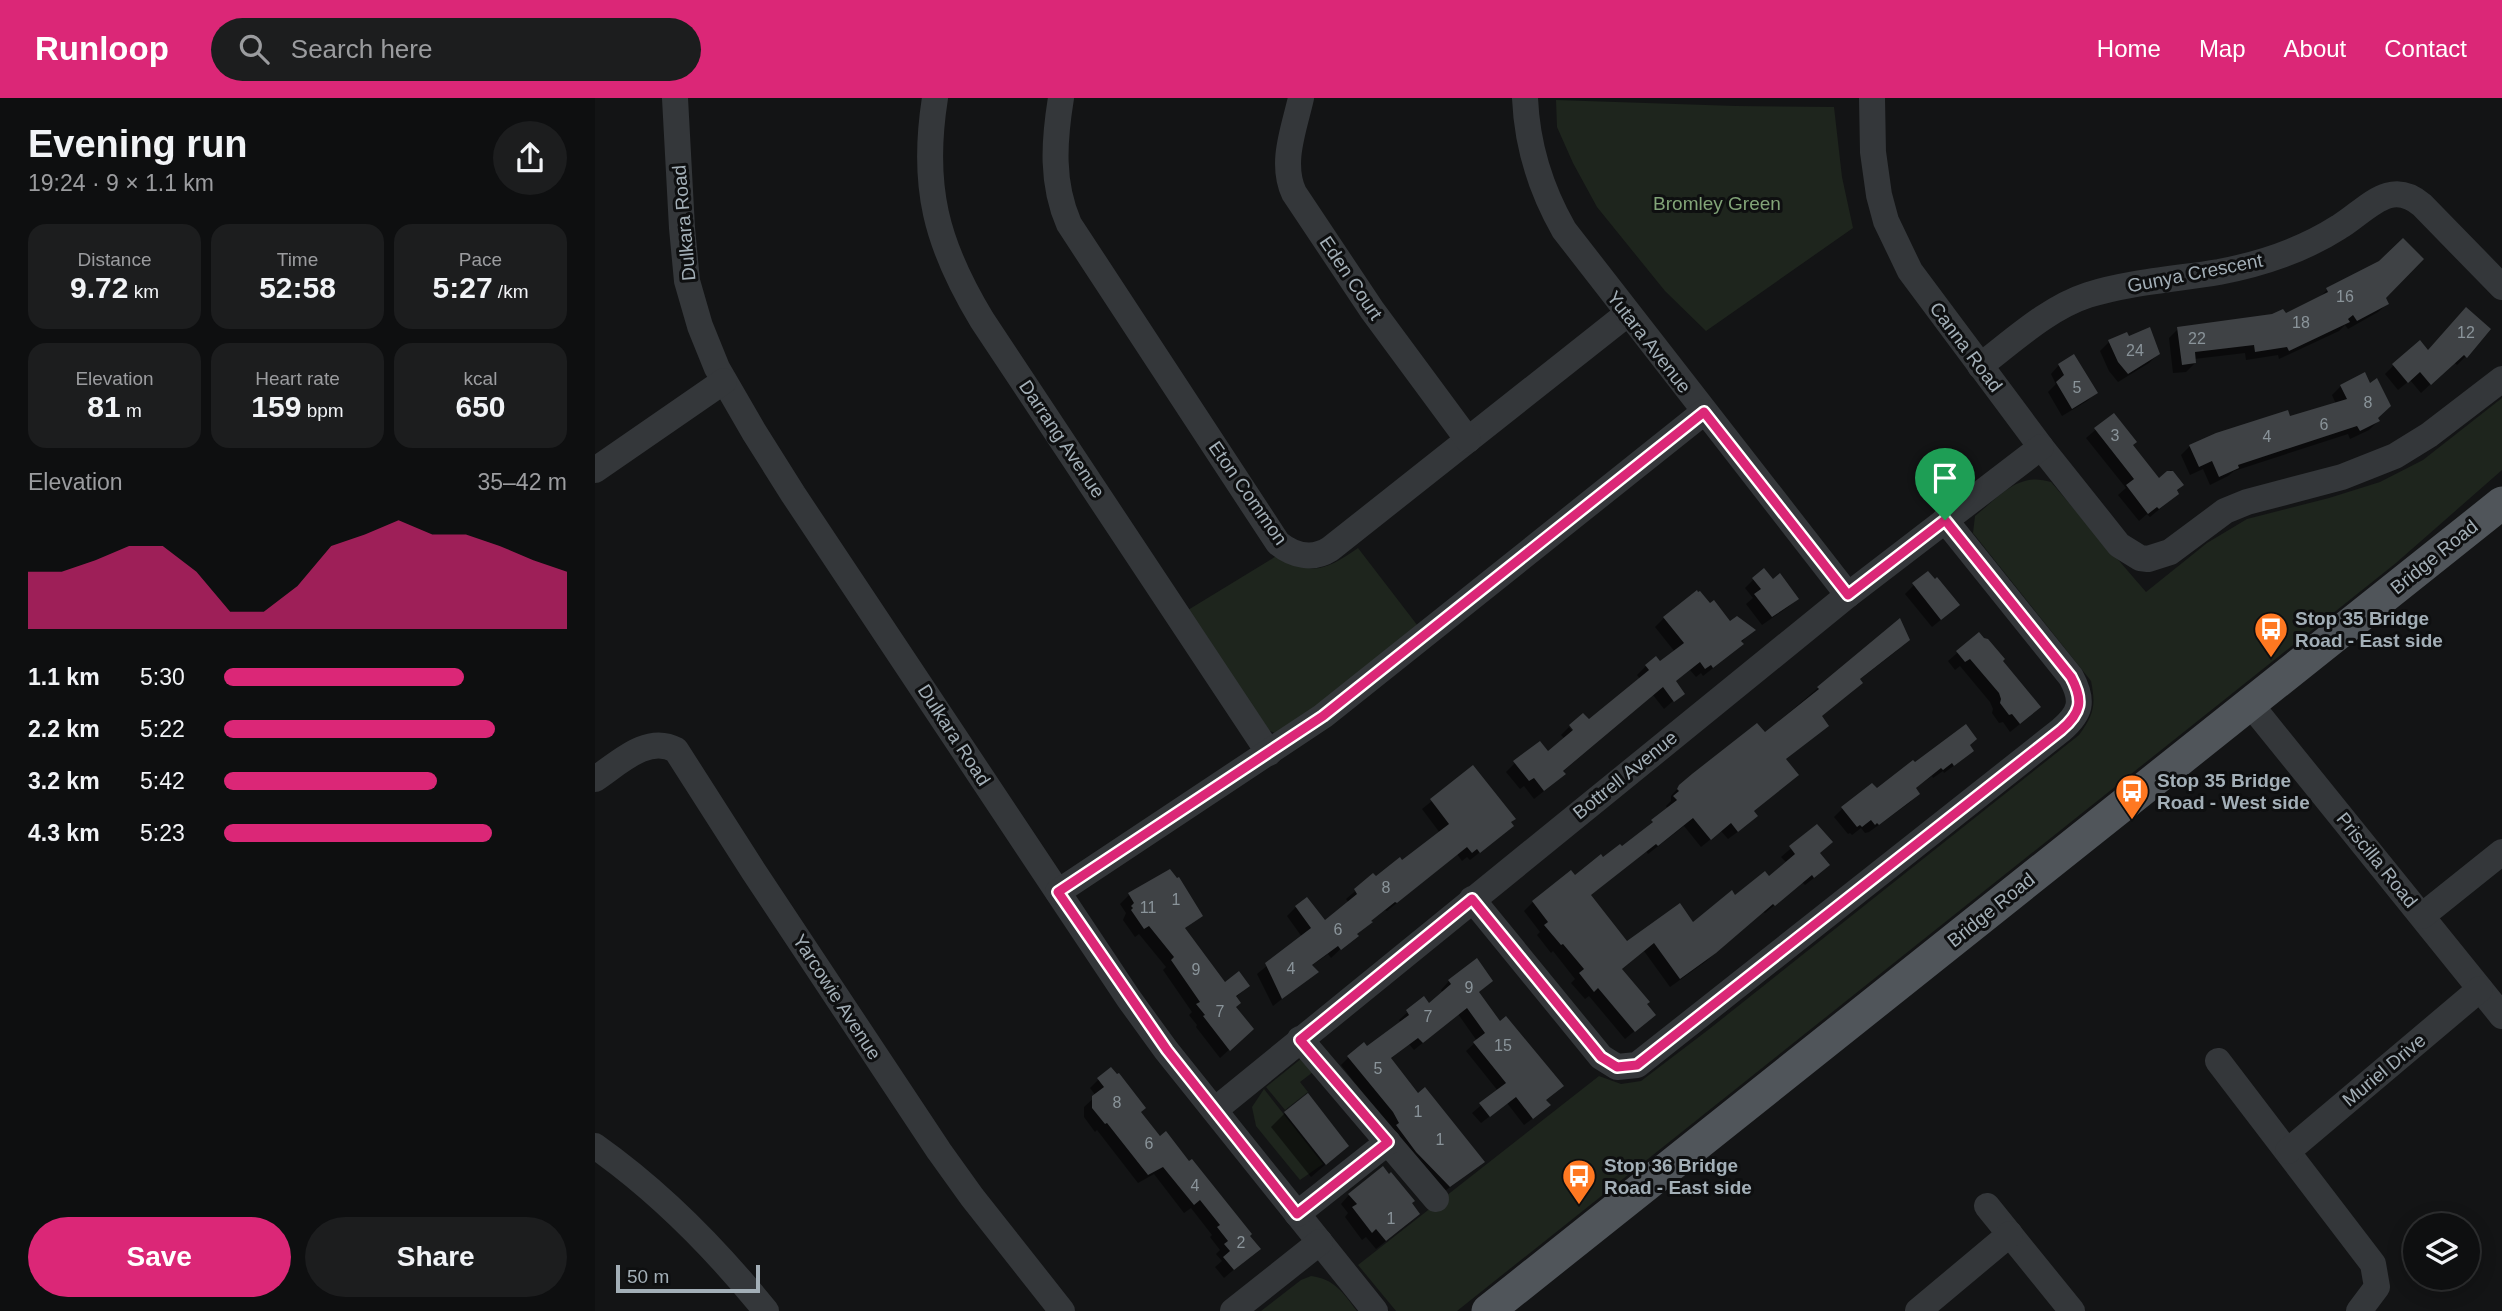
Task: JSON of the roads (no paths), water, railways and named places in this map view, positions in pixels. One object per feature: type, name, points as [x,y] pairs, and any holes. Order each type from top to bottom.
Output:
[{"type":"main road","name":"Bridge Road","points":[[1506,1306],[2499,504]]},
{"type":"street","name":"Dulkara Road","points":[[675,98],[687,281],[708,350],[724,381],[787,483],[1159,1040],[1375,1311]]},
{"type":"street","name":"Darrang Avenue","points":[[935,98],[930,137],[930,188],[946,254],[955,273],[982,320],[1269,753]]},
{"type":"street","name":"Eton Common","points":[[1061,98],[1055,142],[1055,168],[1063,210],[1069,224],[1279,543],[1299,554],[1322,554],[1352,533],[1627,314]]},
{"type":"street","name":"Eden Court","points":[[1301,98],[1287,168],[1288,181],[1372,310],[1468,440]]},
{"type":"street","name":"Yutara Avenue","points":[[1525,98],[1527,128],[1534,163],[1553,209],[1574,245],[1848,595]]},
{"type":"street","name":"Canna Road","points":[[1872,98],[1874,169],[1886,220],[1910,271],[2041,447],[2119,545],[2140,558],[2148,559],[2170,552],[2225,511],[2247,502],[2342,477],[2395,456],[2430,435],[2502,379]]},
{"type":"street","name":"Gunya Crescent","points":[[1980,366],[2045,318],[2085,296],[2131,285],[2231,269],[2282,256],[2329,233],[2396,192],[2413,197],[2422,205],[2502,287]]},
{"type":"street","points":[[595,470],[724,381]]},
{"type":"street","points":[[1058,892],[1323,716],[1704,412]]},
{"type":"street","name":"Bottrell Avenue","points":[[1216,1110],[1848,595],[2041,447]]},
{"type":"street","points":[[1472,899],[1601,1057],[1617,1067],[1637,1065],[2061,730],[2071,721],[2078,708],[2080,696],[2071,677],[1945,520]]},
{"type":"street","name":"Priscilla Road","points":[[2251,705],[2502,1016]]},
{"type":"street","name":"Yarcowie Avenue","points":[[595,779],[649,746],[669,746],[676,750],[939,1151],[1062,1311]]},
{"type":"street","points":[[2422,916],[2502,852]]},
{"type":"street","name":"Muriel Drive","points":[[2288,1151],[2480,989]]},
{"type":"street","points":[[1300,1040],[1436,1199]]},
{"type":"street","points":[[2218,1061],[2373,1264],[2377,1287],[2359,1311]]},
{"type":"street","points":[[1297,1214],[1388,1142]]},
{"type":"street","points":[[595,1146],[689,1224],[766,1311]]},
{"type":"street","points":[[1987,1206],[2072,1311]]},
{"type":"street","points":[[1918,1311],[2010,1234]]},
{"type":"street","points":[[1233,1311],[1320,1242]]},
{"type":"place","name":"Stop 35 Bridge Road - East side","points":[[2271,659]]},
{"type":"place","name":"Stop 35 Bridge Road - West side","points":[[2132,821]]},
{"type":"place","name":"Stop 36 Bridge Road - East side","points":[[1579,1206]]},
{"type":"park label","name":"Bromley Green","points":[[1717,203]]}]
